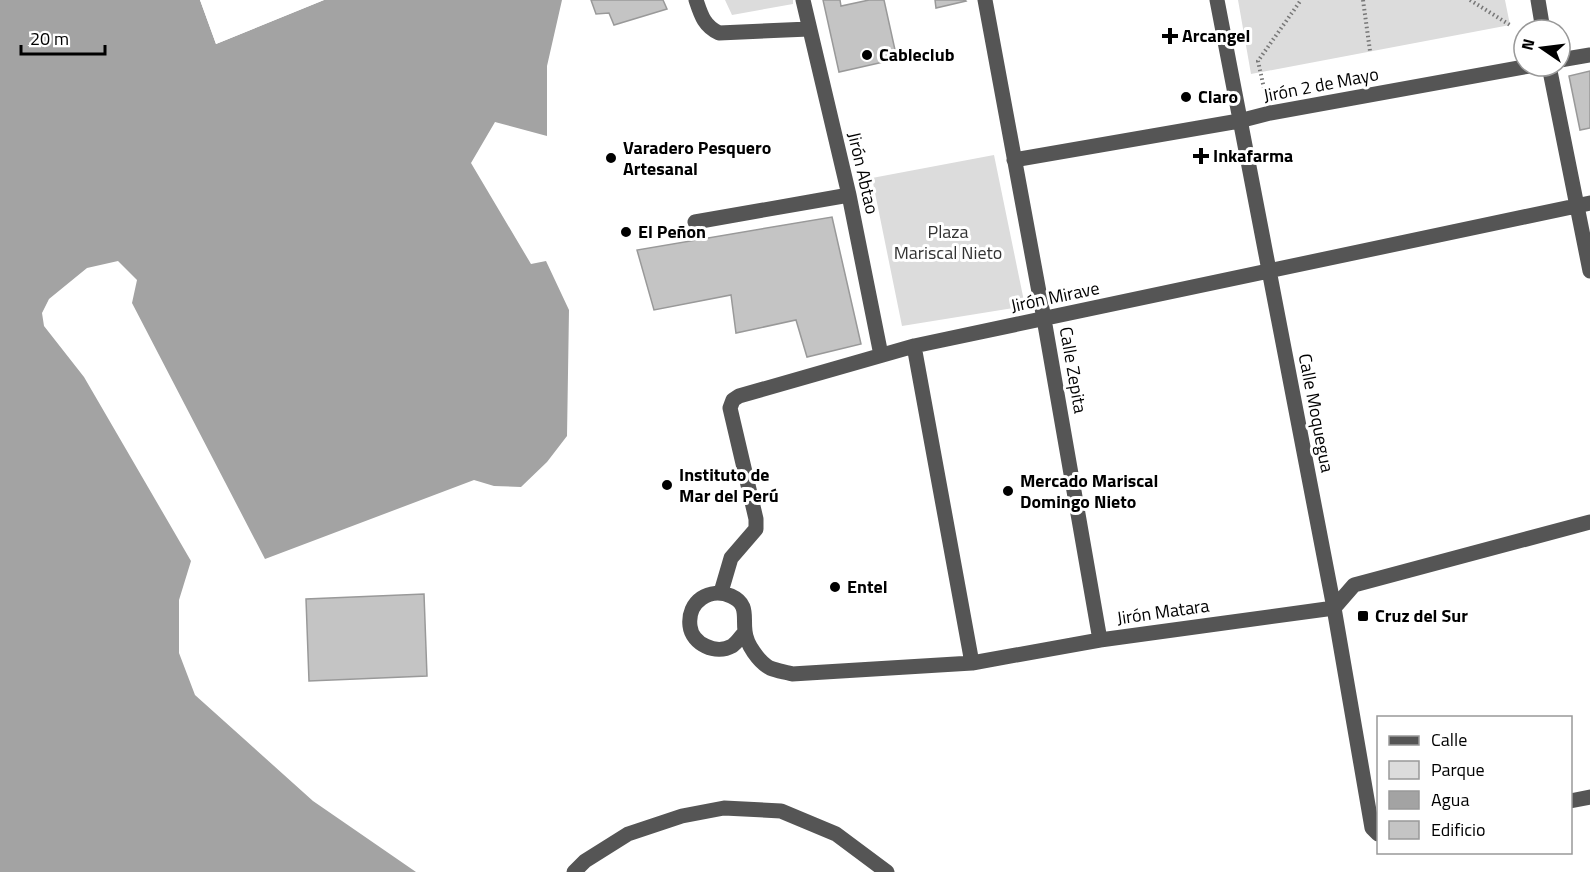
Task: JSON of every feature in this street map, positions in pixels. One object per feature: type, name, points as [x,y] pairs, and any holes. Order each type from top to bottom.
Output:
[{"type":"street","points":[[696,0],[709,29],[719,33],[809,29]]},
{"type":"street","name":"Jirón Abtao","points":[[803,0],[849,195],[881,355]]},
{"type":"street","name":"Calle Zepita","points":[[985,0],[1100,640]]},
{"type":"street","name":"Calle Moquegua","points":[[1216,0],[1334,608],[1371,828],[1377,834]]},
{"type":"street","points":[[1538,0],[1541,18]]},
{"type":"street","points":[[1572,58],[1590,55]]},
{"type":"street","name":"Jirón 2 de Mayo","points":[[1014,160],[1239,122],[1270,113],[1512,69]]},
{"type":"street","points":[[1552,78],[1583,205],[1590,271]]},
{"type":"street","points":[[695,222],[849,195]]},
{"type":"street","name":"Jirón Mirave","points":[[721,592],[731,558],[756,529],[756,519],[730,408],[733,399],[914,346],[1583,205]]},
{"type":"street","points":[[914,346],[972,663]]},
{"type":"street","points":[[1334,608],[1354,585],[1590,522]]},
{"type":"street","points":[[721,592],[737,599],[746,614],[745,632],[733,646],[715,650],[699,643],[694,635],[690,627],[691,609],[703,595],[721,592]]},
{"type":"street","name":"Jirón Matara","points":[[745,632],[754,653],[770,668],[792,674],[972,663],[1100,640],[1334,608]]},
{"type":"street","points":[[1572,801],[1590,797]]},
{"type":"street","points":[[574,872],[585,861],[628,834],[682,816],[724,808],[781,811],[836,834],[886,872]]},
{"type":"path","points":[[1270,113],[1258,61],[1301,0]]},
{"type":"path","points":[[1363,0],[1370,51]]},
{"type":"path","points":[[1470,0],[1510,25]]},
{"type":"green space","points":[[725,0],[793,0],[793,4],[732,15]]},
{"type":"green space","points":[[1238,0],[1505,0],[1510,25],[1251,74]]},
{"type":"green space","name":"Plaza Mariscal Nieto","points":[[994,155],[1025,306],[902,326],[872,178]]},
{"type":"water","points":[[0,0],[200,0],[216,44],[324,0],[562,0],[547,66],[547,136],[495,122],[471,163],[531,264],[546,261],[569,310],[567,436],[547,462],[521,487],[494,486],[474,480],[265,559],[132,303],[137,280],[118,261],[87,268],[49,299],[42,313],[44,326],[84,377],[191,561],[179,600],[179,653],[195,695],[313,801],[416,872],[0,872]]},
{"type":"pier","points":[[200,0],[203,0],[218,40],[316,0],[324,0],[216,44]]},
{"type":"building","points":[[591,0],[663,0],[667,9],[614,25],[609,13],[596,14]]},
{"type":"building","points":[[823,0],[840,0],[841,6],[869,0],[884,0],[897,59],[839,72]]},
{"type":"building","points":[[935,0],[965,0],[966,1],[936,8]]},
{"type":"building","points":[[1590,71],[1590,128],[1580,130],[1569,78],[1572,78],[1572,75]]},
{"type":"building","points":[[832,217],[861,344],[807,357],[796,320],[736,333],[731,295],[654,310],[637,250]]},
{"type":"building","points":[[424,594],[427,676],[309,681],[306,599]]},
{"type":"place","name":"Arcangel","points":[[1170,36]]},
{"type":"place","name":"Cableclub","points":[[867,55]]},
{"type":"place","name":"Claro","points":[[1186,97]]},
{"type":"place","name":"Inkafarma","points":[[1201,156]]},
{"type":"place","name":"Varadero Pesquero Artesanal","points":[[611,158]]},
{"type":"place","name":"El Peñon","points":[[626,232]]},
{"type":"place","name":"Instituto de Mar del Perú","points":[[667,485]]},
{"type":"place","name":"Mercado Mariscal Domingo Nieto","points":[[1008,491]]},
{"type":"place","name":"Entel","points":[[835,587]]},
{"type":"place","name":"Cruz del Sur","points":[[1363,616]]}]
